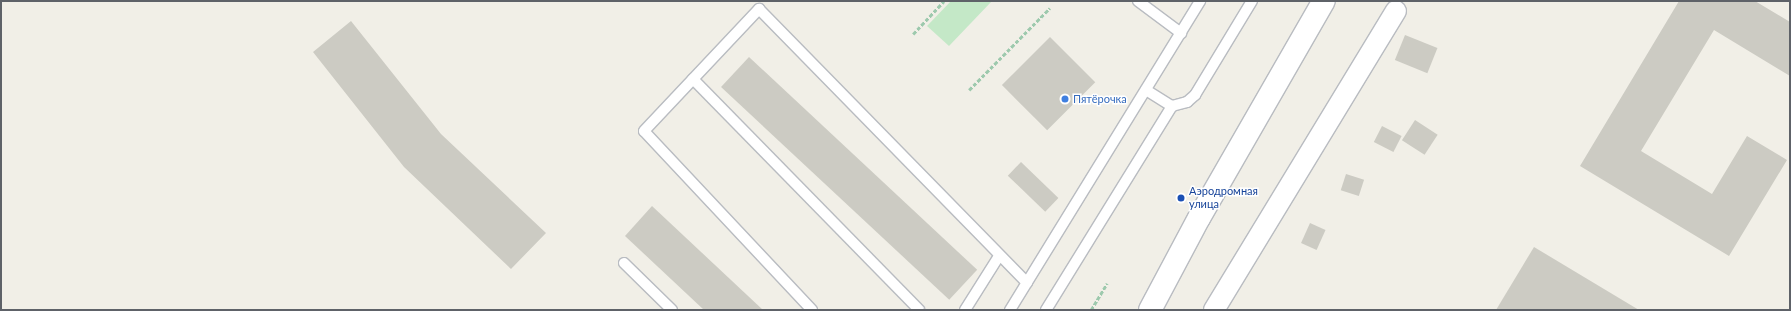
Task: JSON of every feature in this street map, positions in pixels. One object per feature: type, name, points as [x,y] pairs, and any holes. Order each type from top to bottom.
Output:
[{"type":"street","points":[[1150,310],[1199,218],[1324,1]]},
{"type":"street","points":[[1214,310],[1399,6]]},
{"type":"lane","points":[[1138,1],[1181,33]]},
{"type":"lane","points":[[1010,310],[1200,1]]},
{"type":"lane","points":[[1046,310],[1172,106],[1187,102],[1194,95],[1252,1]]},
{"type":"lane","points":[[812,310],[644,131],[759,9],[1027,283]]},
{"type":"lane","points":[[693,79],[919,310]]},
{"type":"lane","points":[[1146,90],[1172,106]]},
{"type":"lane","points":[[965,310],[999,256]]},
{"type":"lane","points":[[624,263],[672,310]]},
{"type":"path","points":[[912,34],[944,1]]},
{"type":"path","points":[[969,90],[1050,8]]},
{"type":"path","points":[[1090,310],[1107,283]]},
{"type":"green space","points":[[951,1],[992,1],[949,46],[927,26]]},
{"type":"building","points":[[1679,1],[1755,1],[1790,22],[1790,76],[1714,30],[1641,151],[1712,194],[1747,136],[1787,160],[1729,256],[1580,166]]},
{"type":"building","points":[[351,21],[441,134],[546,233],[511,269],[404,167],[313,52]]},
{"type":"building","points":[[1405,35],[1437,48],[1427,73],[1395,60]]},
{"type":"building","points":[[1050,37],[1095,82],[1047,130],[1002,85]]},
{"type":"building","points":[[749,57],[977,270],[949,300],[721,87]]},
{"type":"building","points":[[1415,120],[1438,135],[1425,155],[1402,140]]},
{"type":"building","points":[[1382,126],[1402,136],[1393,152],[1374,142]]},
{"type":"building","points":[[1021,162],[1058,198],[1045,212],[1008,176]]},
{"type":"building","points":[[1346,174],[1364,180],[1359,196],[1341,190]]},
{"type":"building","points":[[652,206],[763,310],[704,310],[625,236]]},
{"type":"building","points":[[1310,223],[1326,230],[1317,250],[1301,243]]},
{"type":"building","points":[[1534,247],[1639,310],[1496,310]]},
{"type":"place","name":"Пятёрочка","points":[[1065,99]]},
{"type":"place","name":"Аэродромная улица","points":[[1181,198]]}]
